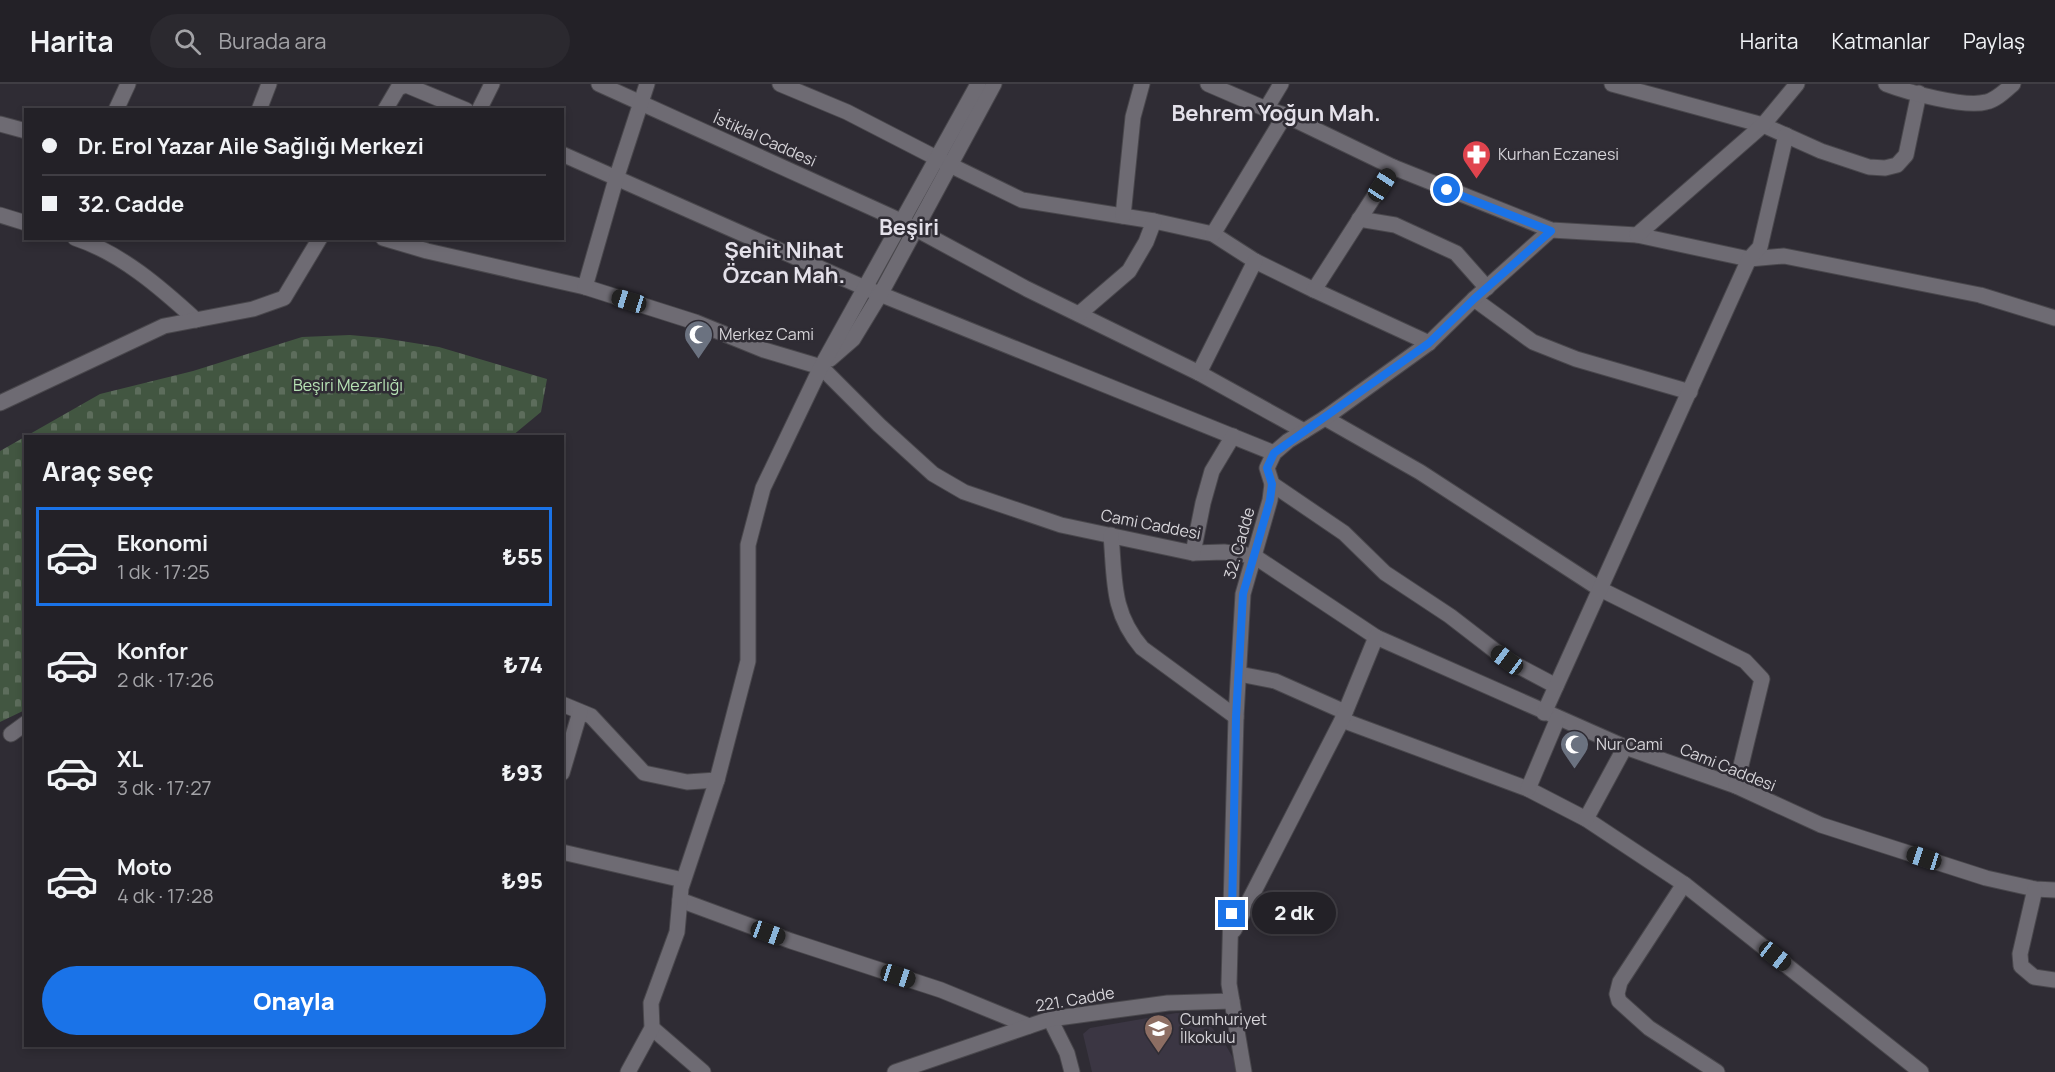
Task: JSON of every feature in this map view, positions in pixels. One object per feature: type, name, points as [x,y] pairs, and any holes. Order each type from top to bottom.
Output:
[{"type":"street","points":[[118,108],[128,84]]},
{"type":"street","points":[[260,108],[269,84]]},
{"type":"street","points":[[480,108],[492,84]]},
{"type":"street","name":"İstiklal Caddesi","points":[[599,84],[908,224],[1027,289],[1199,373],[1305,431]]},
{"type":"street","points":[[585,287],[616,179],[647,84]]},
{"type":"street","points":[[780,84],[847,112],[1022,200],[1154,221],[1213,234],[1255,261],[1429,343]]},
{"type":"street","points":[[943,162],[978,84]]},
{"type":"street","points":[[628,1072],[652,1028],[651,1003],[677,932],[683,880],[717,780],[748,661],[748,545],[763,488],[821,368],[865,288],[908,224],[943,162],[994,84]]},
{"type":"street","points":[[1123,216],[1132,117],[1143,84]]},
{"type":"street","points":[[1208,84],[1266,110],[1285,115],[1393,167],[1551,231],[1637,235],[1749,259],[1784,256],[1980,295],[2052,315]]},
{"type":"street","points":[[1266,110],[1281,84]]},
{"type":"street","points":[[1612,84],[1763,125],[1821,151],[1869,167],[1885,168],[1897,165],[1906,155],[1919,93]]},
{"type":"street","points":[[1637,235],[1763,125],[1797,84]]},
{"type":"street","points":[[1886,84],[1961,103],[1986,103],[1999,90],[2013,84]]},
{"type":"street","points":[[386,108],[398,88],[406,85],[461,108]]},
{"type":"street","points":[[1213,234],[1285,115]]},
{"type":"street","points":[[0,124],[24,130]]},
{"type":"street","points":[[1528,789],[1551,715],[1556,686],[1749,259],[1760,247],[1786,135]]},
{"type":"street","points":[[564,155],[865,288],[1274,453],[1429,343],[1474,299],[1551,231]]},
{"type":"street","points":[[1314,290],[1393,167]]},
{"type":"street","points":[[0,215],[24,222]]},
{"type":"street","points":[[1359,219],[1395,225],[1456,253],[1487,288]]},
{"type":"street","points":[[1079,314],[1129,271],[1146,242],[1154,221]]},
{"type":"street","points":[[821,368],[853,339],[881,293],[908,224]]},
{"type":"street","points":[[81,240],[91,243],[152,280],[196,320]]},
{"type":"street","points":[[0,403],[164,326],[253,309],[284,298],[319,240]]},
{"type":"street","name":"Cami Caddesi","points":[[390,240],[585,287],[695,322],[764,350],[821,368],[933,474],[964,492],[1061,525],[1193,553],[1224,552],[1254,556],[1376,637],[1625,747],[1736,786],[1821,825],[1986,878],[2035,889],[2055,890]]},
{"type":"street","points":[[1199,373],[1255,261]]},
{"type":"street","points":[[1474,299],[1533,342],[1576,359],[1690,392]]},
{"type":"street","points":[[1325,418],[1420,472],[1600,589],[1745,661],[1762,679],[1736,786]]},
{"type":"street","points":[[1193,553],[1212,471],[1233,436]]},
{"type":"street","name":"32. Cadde","points":[[1244,1072],[1229,984],[1236,717],[1243,594],[1270,500],[1272,484],[1267,468],[1274,453]]},
{"type":"street","points":[[1272,484],[1344,533],[1385,573],[1450,616],[1507,660],[1556,686]]},
{"type":"street","points":[[1112,535],[1116,602],[1133,638],[1142,648],[1236,717]]},
{"type":"street","points":[[1231,936],[1344,716],[1376,637]]},
{"type":"street","points":[[1239,674],[1275,681],[1344,716],[1528,789],[1586,819],[1684,884],[1921,1072]]},
{"type":"street","points":[[564,705],[591,716],[644,773],[687,782],[717,780]]},
{"type":"street","points":[[564,766],[580,712]]},
{"type":"street","points":[[11,734],[24,724]]},
{"type":"street","points":[[1586,819],[1625,747]]},
{"type":"street","points":[[564,852],[683,880]]},
{"type":"street","points":[[1684,884],[1620,982],[1617,994],[1619,1001],[1649,1028],[1717,1072]]},
{"type":"street","points":[[2035,889],[2020,954],[2020,966],[2034,977],[2055,980]]},
{"type":"street","points":[[680,900],[791,941],[941,990],[1029,1026]]},
{"type":"street","name":"221. Cadde","points":[[895,1072],[1050,1019],[1168,1003],[1232,1001]]},
{"type":"street","points":[[1050,1019],[1067,1053],[1072,1072]]},
{"type":"street","points":[[652,1028],[703,1072]]},
{"type":"shaded area","name":"Cumhuriyet İlkokulu","points":[[1176,1013],[1195,1014],[1207,1022],[1224,1042],[1237,1065],[1238,1072],[1092,1072],[1083,1034],[1090,1028]]},
{"type":"green space","name":"Beşiri Mezarlığı","points":[[350,335],[439,347],[547,379],[541,412],[513,435],[28,435],[100,394],[193,371],[302,337]]},
{"type":"green space","points":[[24,437],[24,710],[0,722],[0,451]]},
{"type":"place","name":"Kurhan Eczanesi","points":[[1477,180]]},
{"type":"place","name":"Merkez Cami","points":[[698,360]]},
{"type":"place","name":"Nur Cami","points":[[1575,770]]},
{"type":"place","name":"Cumhuriyet İlkokulu","points":[[1159,1054]]},
{"type":"district","name":"Behrem Yoğun Mah.","points":[[1276,113]]},
{"type":"district","name":"Beşiri","points":[[909,227]]},
{"type":"district","name":"Şehit Nihat Özcan Mah.","points":[[784,262]]},
{"type":"route","points":[[1232,914],[1236,717],[1243,594],[1270,500],[1272,484],[1267,468],[1274,453],[1429,343],[1474,299],[1551,231],[1447,190]]}]
